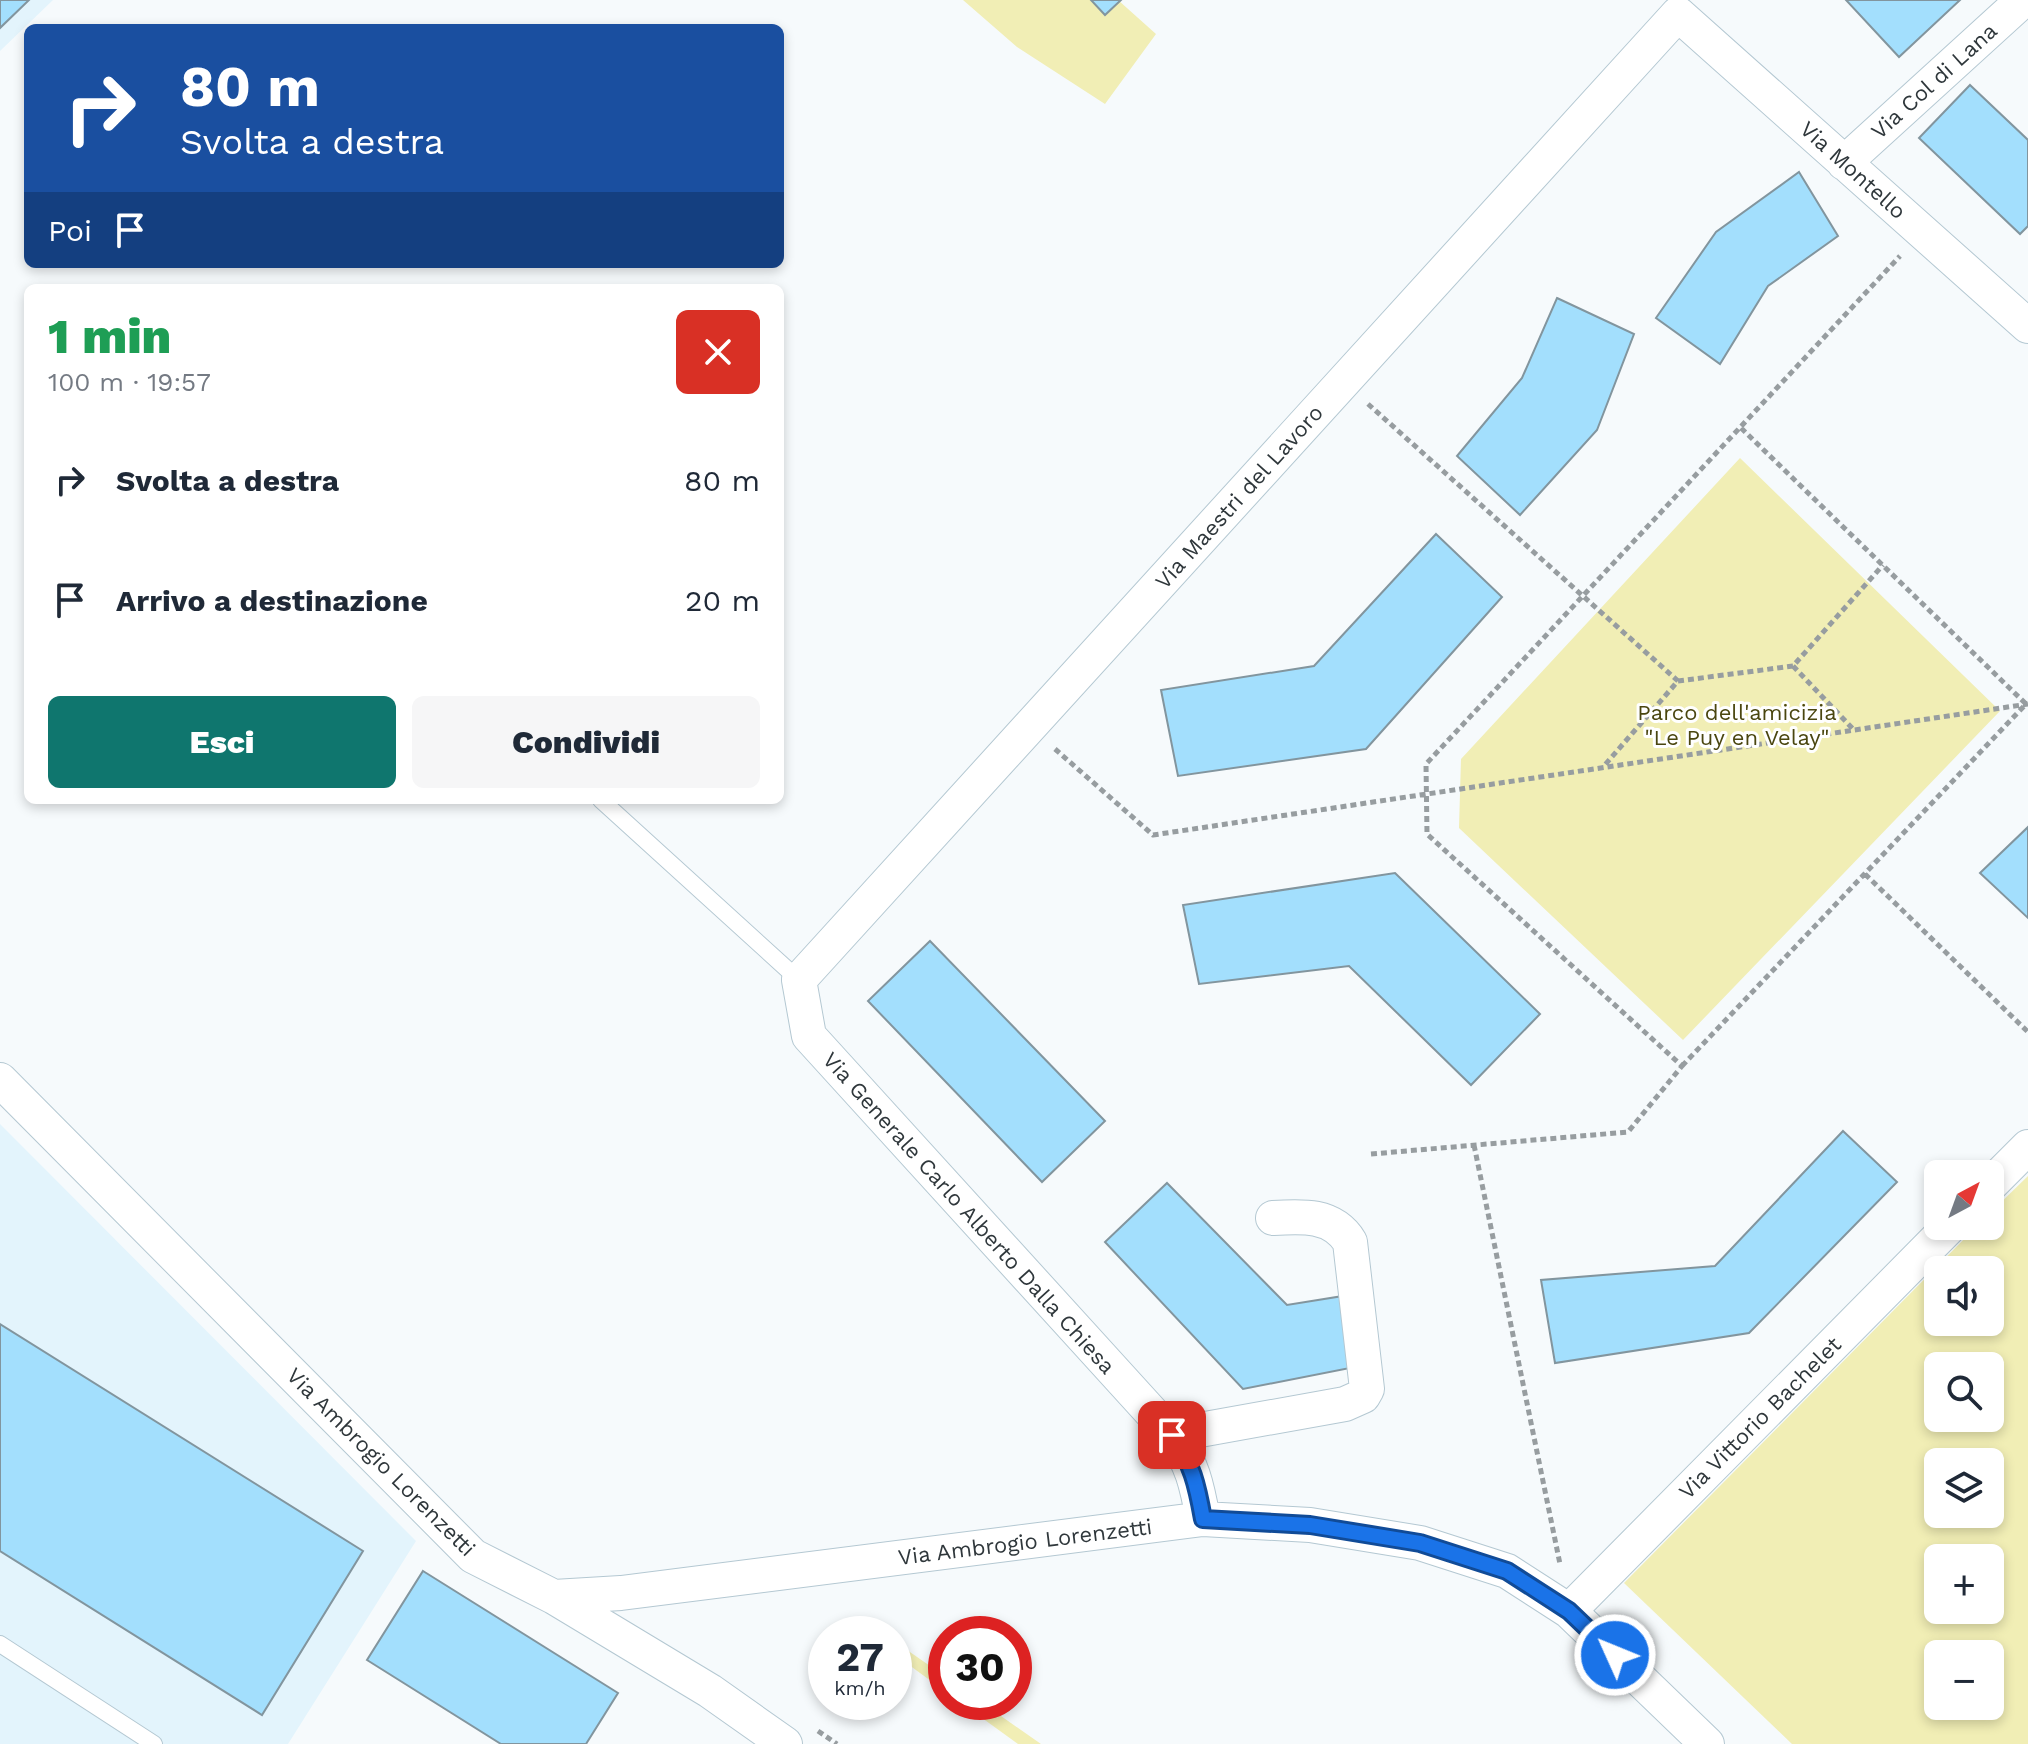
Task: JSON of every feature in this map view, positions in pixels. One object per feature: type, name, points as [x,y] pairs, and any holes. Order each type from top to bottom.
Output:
[{"type":"street","name":"Via Col di Lana","points":[[1844,163],[2023,0]]},
{"type":"street","name":"Via Montello","points":[[1671,7],[2028,326]]},
{"type":"street","name":"Via Maestri del Lavoro","points":[[799,980],[1343,382],[1671,7]]},
{"type":"street","name":"Via Generale Carlo Alberto Dalla Chiesa","points":[[799,980],[809,1036],[1172,1435],[1187,1456],[1197,1485],[1203,1519]]},
{"type":"street","name":"Via Ambrogio Lorenzetti","points":[[0,1080],[473,1556],[554,1597],[621,1593],[1203,1519],[1310,1525],[1420,1543],[1507,1571],[1569,1611],[1707,1744]]},
{"type":"street","points":[[2004,1171],[2028,1147]]},
{"type":"street","points":[[1172,1435],[1345,1404],[1363,1396],[1367,1389],[1350,1242],[1340,1228],[1323,1220],[1297,1216],[1273,1218]]},
{"type":"street","name":"Via Vittorio Bachelet","points":[[1569,1611],[1936,1240]]},
{"type":"street","points":[[554,1597],[710,1691],[785,1744]]},
{"type":"lane","points":[[605,804],[799,980]]},
{"type":"lane","points":[[0,1644],[154,1744]]},
{"type":"path","points":[[1682,1066],[1427,834],[1424,794],[1426,764],[1922,232]]},
{"type":"path","points":[[1343,382],[1678,681]]},
{"type":"path","points":[[1740,427],[2027,704]]},
{"type":"path","points":[[1603,767],[1678,681],[1793,666],[1883,565]]},
{"type":"path","points":[[1793,666],[1853,729]]},
{"type":"path","points":[[1029,727],[1153,835],[2027,704]]},
{"type":"path","points":[[1371,1154],[1628,1132],[1682,1066],[2027,704]]},
{"type":"path","points":[[1865,874],[2028,1032]]},
{"type":"path","points":[[1474,1145],[1569,1611]]},
{"type":"shaded area","points":[[0,0],[53,0],[28,24],[24,24],[24,28],[0,51]]},
{"type":"shaded area","points":[[0,1124],[416,1541],[288,1744],[0,1744]]},
{"type":"green space","points":[[963,0],[1118,0],[1156,34],[1105,104],[1017,47]]},
{"type":"green space","name":"Parco dell'amicizia \"Le Puy en Velay\"","points":[[1740,458],[2000,711],[1683,1040],[1459,828],[1461,759]]},
{"type":"green space","points":[[2028,1176],[2028,1744],[1792,1744],[1624,1583],[1924,1280],[1924,1336],[2004,1336],[2004,1256],[1947,1256],[1963,1240],[2004,1240],[2004,1199]]},
{"type":"green space","points":[[912,1653],[928,1665],[928,1679],[912,1667]]},
{"type":"green space","points":[[985,1720],[1007,1720],[1041,1744],[1018,1744]]},
{"type":"building","points":[[0,0],[29,0],[0,28]]},
{"type":"building","points":[[1091,0],[1121,0],[1105,15]]},
{"type":"building","points":[[1846,0],[1960,0],[1899,57]]},
{"type":"building","points":[[1970,85],[2028,140],[2028,226],[2020,234],[1919,138]]},
{"type":"building","points":[[1799,172],[1838,236],[1768,286],[1720,364],[1656,318],[1716,232]]},
{"type":"building","points":[[1557,298],[1634,334],[1597,430],[1520,515],[1457,456],[1522,378]]},
{"type":"building","points":[[1436,534],[1502,597],[1366,749],[1178,776],[1161,690],[1314,666]]},
{"type":"building","points":[[2028,827],[2028,918],[1980,873]]},
{"type":"building","points":[[1395,873],[1540,1014],[1471,1085],[1349,966],[1199,984],[1183,905]]},
{"type":"building","points":[[930,941],[1105,1121],[1042,1182],[868,1001]]},
{"type":"building","points":[[1843,1131],[1897,1182],[1749,1333],[1555,1363],[1541,1280],[1715,1266]]},
{"type":"building","points":[[1167,1183],[1287,1305],[1343,1296],[1350,1368],[1243,1389],[1105,1242]]},
{"type":"building","points":[[0,1324],[363,1551],[262,1715],[0,1551]]},
{"type":"building","points":[[423,1571],[618,1693],[586,1744],[501,1744],[367,1660]]},
{"type":"route","points":[[1172,1435],[1187,1456],[1197,1485],[1203,1519],[1310,1525],[1420,1543],[1507,1571],[1569,1611],[1615,1655]]}]
